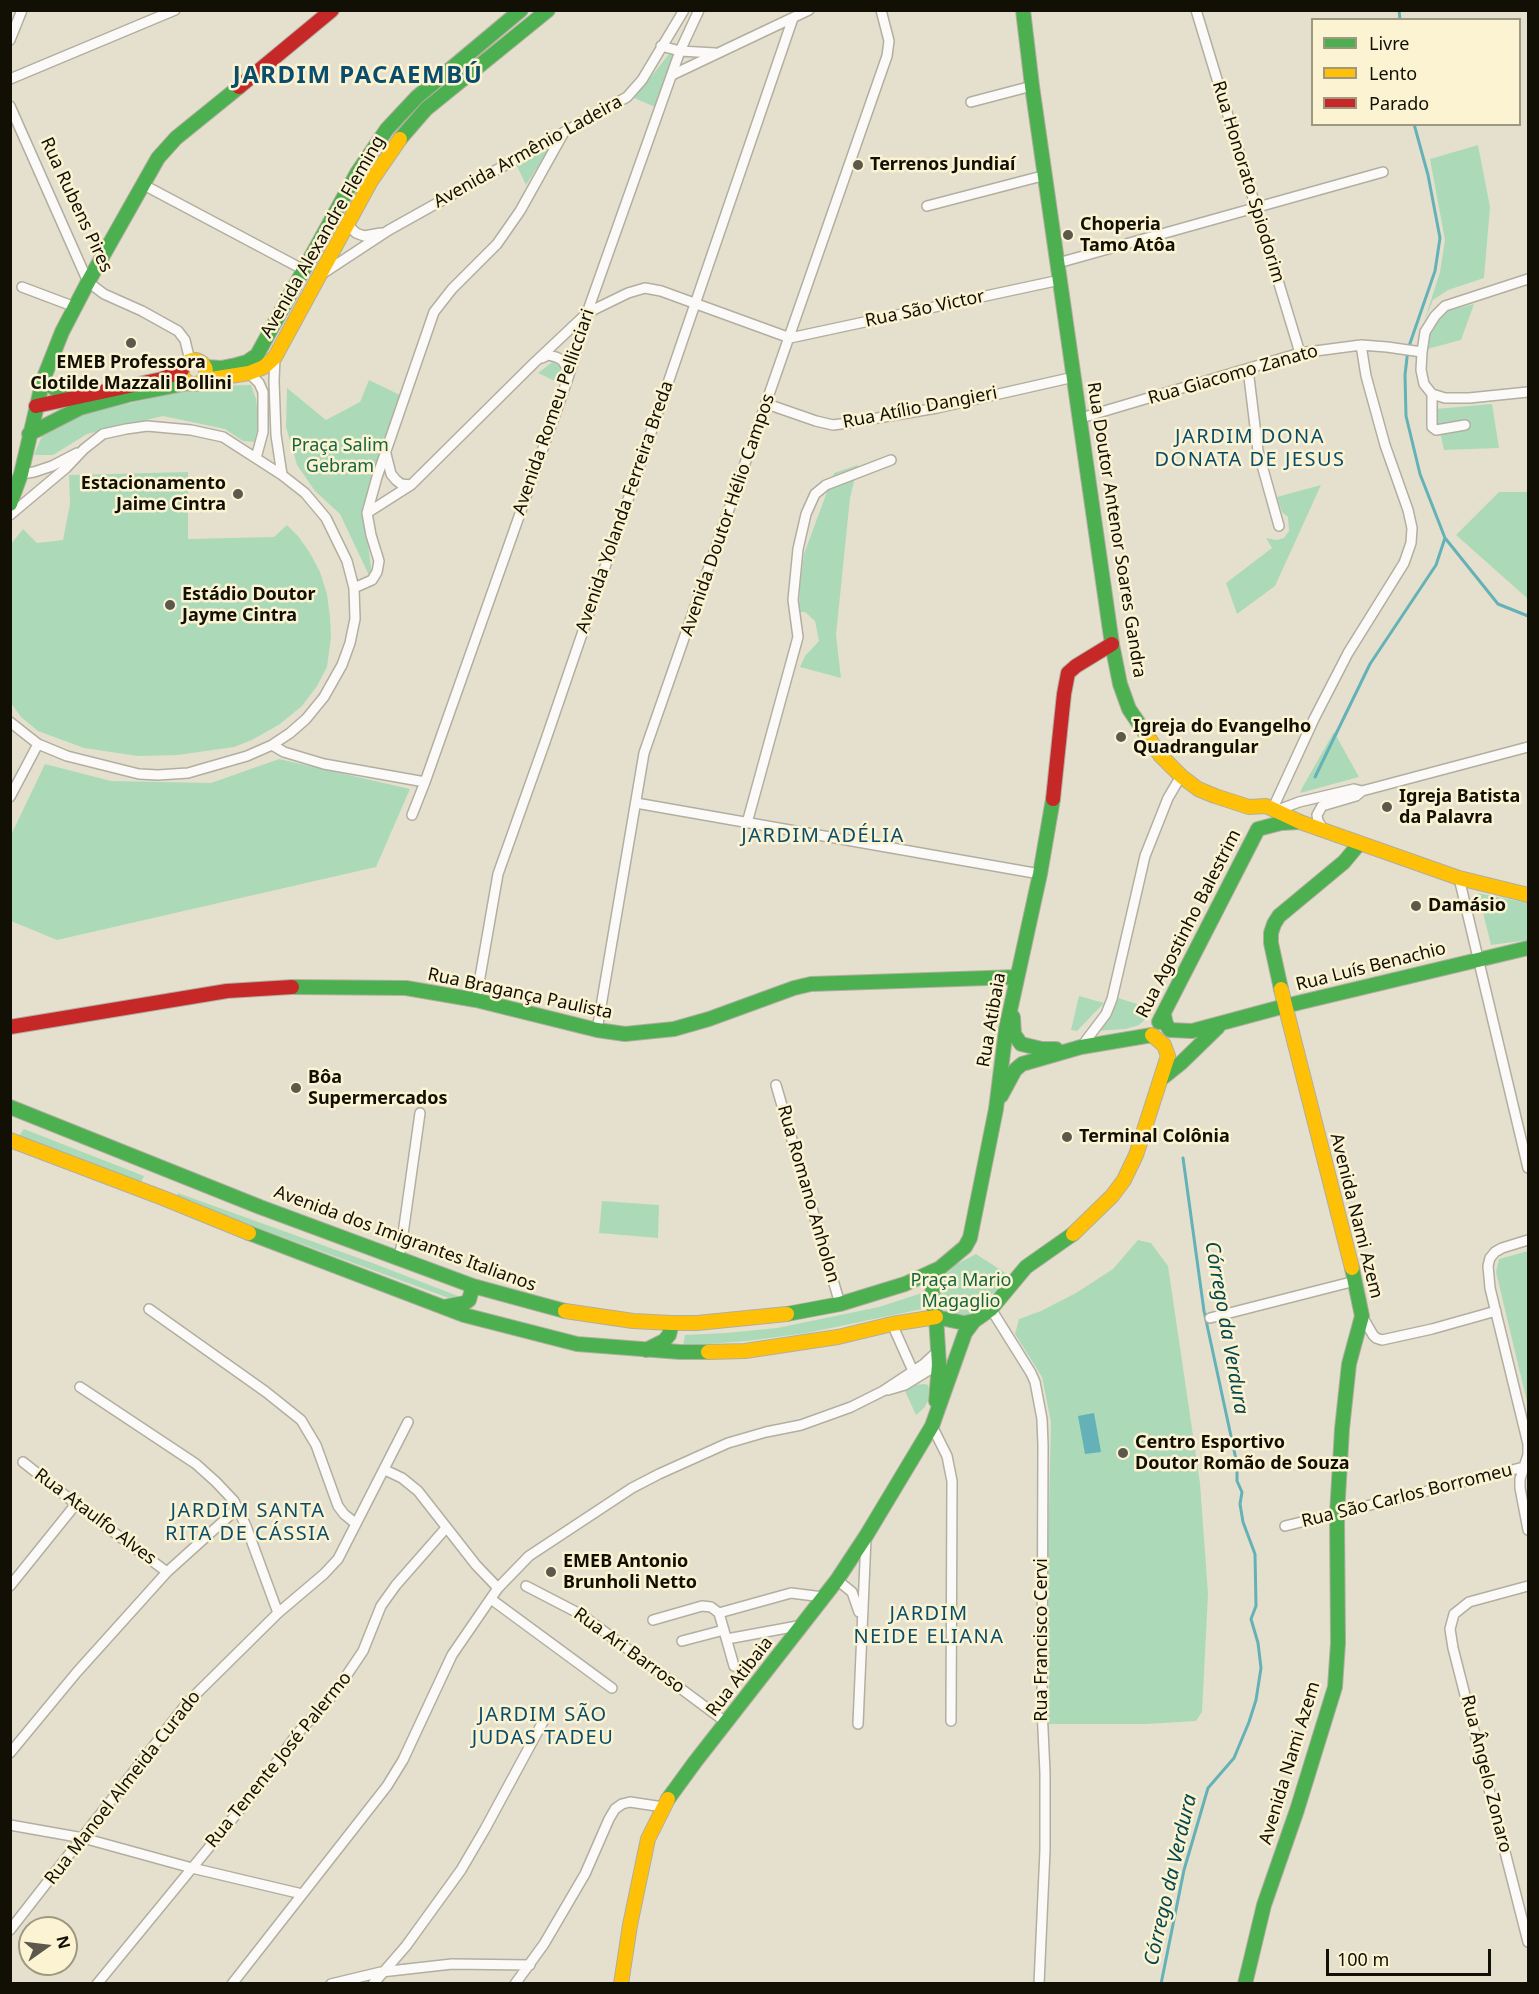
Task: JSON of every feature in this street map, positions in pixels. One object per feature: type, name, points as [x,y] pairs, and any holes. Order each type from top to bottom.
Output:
[{"type":"main road","points":[[10,504],[21,474],[43,380],[62,332],[158,158],[176,138],[332,10]]},
{"type":"main road","name":"Avenida Alexandre Fleming","points":[[206,373],[247,362],[257,355],[357,173],[387,129],[417,97],[521,10]]},
{"type":"main road","name":"Avenida Alexandre Fleming","points":[[275,357],[371,181],[401,138],[426,109],[548,10]]},
{"type":"main road","points":[[1017,10],[1024,26]]},
{"type":"main road","name":"Rua Doutor Antenor Soares Gandra","points":[[1023,10],[1112,644],[1120,684],[1129,709],[1160,755],[1198,789],[1249,807],[1266,806],[1326,833],[1460,878],[1528,895]]},
{"type":"main road","points":[[357,173],[371,181]]},
{"type":"main road","points":[[36,406],[162,379],[186,366],[200,362],[211,379],[249,373],[264,367],[275,357]]},
{"type":"main road","points":[[186,366],[183,378],[189,383],[196,385],[206,373]]},
{"type":"main road","points":[[43,380],[58,391],[78,397]]},
{"type":"main road","points":[[29,435],[80,408],[128,395],[189,383]]},
{"type":"main road","name":"Rua Atibaia","points":[[934,1419],[939,1357],[936,1317],[932,1299],[933,1289],[940,1268],[965,1247],[970,1238],[996,1109],[1005,1038],[1052,806],[1068,673],[1112,644]]},
{"type":"main road","points":[[1249,807],[1256,817],[1258,829],[1281,823],[1300,822]]},
{"type":"main road","name":"Rua Agostinho Balestrim","points":[[1152,1035],[1258,829]]},
{"type":"main road","name":"Avenida Nami Azem","points":[[1245,1983],[1264,1905],[1297,1810],[1335,1687],[1338,1643],[1337,1515],[1342,1429],[1349,1364],[1362,1316],[1271,943],[1274,924],[1280,916],[1344,862],[1359,844]]},
{"type":"main road","name":"Rua Luís Benachio","points":[[1164,1015],[1170,1030],[1192,1031],[1285,1006],[1528,948]]},
{"type":"main road","name":"Rua Bragança Paulista","points":[[10,1027],[227,991],[307,986],[406,988],[476,1000],[597,1030],[625,1034],[674,1029],[709,1020],[794,988],[811,984],[1017,977]]},
{"type":"main road","points":[[1012,1007],[1014,1034],[1021,1044],[1042,1049],[1076,1048]]},
{"type":"main road","name":"Rua Luís Benachio","points":[[1161,1079],[1222,1024]]},
{"type":"main road","points":[[936,1317],[964,1323],[974,1321],[991,1309],[1026,1268],[1067,1239],[1112,1196],[1124,1180],[1137,1155],[1168,1056],[1164,1045],[1152,1035],[1076,1048],[1022,1064],[1007,1084],[996,1109]]},
{"type":"main road","name":"Avenida dos Imigrantes Italianos","points":[[10,1107],[167,1185],[217,1221],[464,1315],[577,1344],[700,1353],[745,1351],[936,1317]]},
{"type":"main road","name":"Avenida dos Imigrantes Italianos","points":[[10,1140],[167,1185],[398,1258],[473,1286],[571,1313],[633,1321],[672,1323],[783,1315],[840,1304],[905,1284],[940,1268]]},
{"type":"main road","points":[[444,1307],[465,1303],[469,1300],[473,1286]]},
{"type":"main road","name":"Rua Atibaia","points":[[621,1983],[648,1839],[663,1807],[689,1770],[837,1580],[866,1536],[934,1419],[965,1333],[974,1321]]},
{"type":"main road","points":[[646,1350],[664,1341],[669,1335],[672,1323]]},
{"type":"main road","points":[[939,1357],[965,1333]]},
{"type":"street","points":[[10,40],[22,10]]},
{"type":"street","points":[[10,79],[175,10]]},
{"type":"street","name":"Avenida Armênio Ladeira","points":[[317,278],[389,230],[627,97],[642,80],[684,10]]},
{"type":"street","name":"Avenida Romeu Pellicciari","points":[[412,814],[570,372],[587,313],[680,51],[699,10]]},
{"type":"street","points":[[672,75],[809,10]]},
{"type":"street","name":"Avenida Doutor Hélio Campos","points":[[597,1030],[644,753],[887,56],[889,41],[881,10]]},
{"type":"street","name":"Rua Honorato Spiodorim","points":[[1196,10],[1300,353]]},
{"type":"street","name":"Avenida Yolanda Ferreira Breda","points":[[476,1000],[498,874],[793,18]]},
{"type":"street","points":[[661,46],[680,51],[717,53]]},
{"type":"street","points":[[971,102],[1032,86]]},
{"type":"street","name":"Rua Rubens Pires","points":[[10,106],[88,282],[104,294],[178,331],[185,340],[186,366]]},
{"type":"street","points":[[354,588],[372,580],[377,572],[378,561],[370,535],[368,513],[435,312],[452,290],[497,244],[520,211],[564,132]]},
{"type":"street","points":[[1058,263],[1383,172]]},
{"type":"street","points":[[927,206],[1046,175]]},
{"type":"street","points":[[142,184],[304,270]]},
{"type":"street","points":[[348,224],[356,233],[364,236],[389,230]]},
{"type":"street","points":[[1465,425],[1436,430],[1432,427],[1432,394],[1425,384],[1418,351],[1425,332],[1435,316],[1445,306],[1528,279]]},
{"type":"street","name":"Rua São Victor","points":[[790,338],[1060,280]]},
{"type":"street","points":[[22,287],[75,307]]},
{"type":"street","points":[[368,513],[411,485],[587,313],[628,293],[645,288],[661,291],[790,338]]},
{"type":"street","points":[[1275,809],[1314,719],[1348,653],[1404,563],[1411,543],[1412,528],[1408,510],[1384,445],[1366,376],[1361,345]]},
{"type":"street","name":"Rua Giacomo Zanato","points":[[1081,418],[1300,353],[1361,345],[1418,351]]},
{"type":"street","points":[[534,363],[548,355],[562,360],[570,372]]},
{"type":"street","name":"Avenida Alexandre Fleming","points":[[275,357],[276,435],[282,475]]},
{"type":"street","points":[[1248,369],[1257,452],[1279,526]]},
{"type":"street","points":[[249,373],[259,383],[263,392],[263,432],[256,458]]},
{"type":"street","name":"Rua Atílio Dangieri","points":[[767,404],[833,425],[937,408],[1074,377]]},
{"type":"street","points":[[1432,394],[1445,398],[1469,398],[1528,392]]},
{"type":"street","points":[[10,515],[103,434],[147,426],[191,430],[223,437],[282,475],[326,518],[347,561],[354,588],[355,619],[350,643],[338,673],[324,697],[290,734],[247,756],[188,773],[139,774],[67,756],[38,744],[10,722]]},
{"type":"street","points":[[21,474],[52,466],[84,449]]},
{"type":"street","points":[[386,454],[391,474],[401,484],[411,485]]},
{"type":"street","points":[[747,823],[798,638],[793,600],[798,549],[806,514],[815,494],[826,485],[891,460]]},
{"type":"street","points":[[10,797],[38,744]]},
{"type":"street","points":[[272,745],[284,752],[324,764],[425,782]]},
{"type":"street","points":[[1326,833],[1318,821],[1318,810],[1322,806],[1356,796],[1362,791],[1528,747]]},
{"type":"street","points":[[1076,1048],[1106,1014],[1112,999],[1145,856],[1168,798],[1181,776]]},
{"type":"street","points":[[1275,809],[1354,789],[1362,791]]},
{"type":"street","points":[[636,803],[1040,874]]},
{"type":"street","points":[[1460,878],[1528,1168]]},
{"type":"street","points":[[1512,892],[1528,888]]},
{"type":"street","name":"Rua Romano Anholon","points":[[776,1085],[840,1304]]},
{"type":"street","points":[[398,1258],[420,1113]]},
{"type":"street","points":[[1528,1240],[1502,1248],[1490,1258],[1488,1266],[1488,1276],[1528,1444],[1527,1466],[1520,1479],[1528,1530]]},
{"type":"street","points":[[1210,1318],[1355,1281]]},
{"type":"street","points":[[149,1309],[266,1392],[301,1420],[316,1445],[338,1506],[355,1523]]},
{"type":"street","name":"Rua Francisco Cervi","points":[[991,1309],[1031,1373],[1042,1419],[1042,1697],[1045,1850],[1039,1983]]},
{"type":"street","points":[[1362,1316],[1373,1335],[1382,1340],[1496,1311]]},
{"type":"street","points":[[892,1324],[913,1371]]},
{"type":"street","points":[[232,1983],[387,1786],[403,1760],[452,1655],[498,1588],[515,1570],[545,1544],[632,1488],[659,1474],[742,1438],[831,1416],[883,1391],[930,1359],[939,1357]]},
{"type":"street","points":[[883,1391],[904,1385],[939,1357]]},
{"type":"street","points":[[80,1387],[196,1464],[216,1482],[238,1508],[278,1613]]},
{"type":"street","points":[[934,1419],[947,1456],[952,1481],[951,1721]]},
{"type":"street","name":"Rua Manoel Almeida Curado","points":[[10,1930],[188,1702],[278,1613],[331,1567],[346,1545],[355,1523],[385,1470],[408,1422]]},
{"type":"street","name":"Rua Ataulfo Alves","points":[[23,1462],[167,1572]]},
{"type":"street","name":"Rua São Carlos Borromeu","points":[[1285,1526],[1337,1515],[1527,1466]]},
{"type":"street","points":[[385,1470],[402,1478],[418,1491],[476,1565],[498,1588]]},
{"type":"street","points":[[10,1586],[76,1504]]},
{"type":"street","points":[[10,1753],[77,1672],[167,1572],[238,1508]]},
{"type":"street","name":"Rua Tenente José Palermo","points":[[97,1983],[261,1784],[297,1734],[334,1694],[363,1651],[381,1606],[396,1585],[446,1528]]},
{"type":"street","points":[[858,1724],[866,1536]]},
{"type":"street","points":[[837,1580],[852,1592],[861,1620]]},
{"type":"street","name":"Rua Ari Barroso","points":[[526,1586],[582,1615],[727,1723]]},
{"type":"street","name":"Rua Ângelo Zonaro","points":[[1528,1586],[1482,1598],[1459,1608],[1451,1621],[1453,1648],[1528,1942]]},
{"type":"street","points":[[718,1613],[791,1593],[823,1597]]},
{"type":"street","points":[[491,1599],[612,1688]]},
{"type":"street","points":[[653,1620],[702,1606],[711,1607],[718,1613],[734,1666]]},
{"type":"street","points":[[682,1641],[803,1625]]},
{"type":"street","points":[[372,1983],[406,1946],[460,1870],[485,1829],[545,1718]]},
{"type":"street","points":[[515,1983],[530,1965],[585,1874],[615,1809],[630,1802],[663,1807]]},
{"type":"street","points":[[10,1826],[83,1838],[192,1868],[302,1894]]},
{"type":"street","points":[[331,1983],[381,1972],[452,1964],[530,1965]]},
{"type":"green space","points":[[673,49],[676,50],[660,109],[634,98]]},
{"type":"green space","points":[[552,144],[526,185],[516,164]]},
{"type":"green space","points":[[1478,145],[1490,207],[1484,278],[1448,290],[1433,300],[1424,322],[1440,272],[1445,240],[1430,159]]},
{"type":"green space","points":[[1474,304],[1461,340],[1427,349],[1428,338],[1435,323],[1447,311]]},
{"type":"green space","points":[[560,359],[562,367],[557,382],[538,373],[555,360]]},
{"type":"green space","name":"Praça Salim Gebram","points":[[369,380],[400,395],[364,514],[372,575],[369,575],[340,514],[315,491],[297,465],[286,427],[287,388],[326,420],[360,402]]},
{"type":"green space","points":[[251,385],[258,414],[258,427],[254,442],[243,441],[225,429],[163,416],[87,434],[53,455],[34,455],[42,436],[79,415],[204,386]]},
{"type":"green space","points":[[1492,404],[1499,448],[1444,450],[1435,409]]},
{"type":"green space","points":[[858,465],[850,498],[836,635],[841,678],[800,667],[805,656],[819,641],[815,621],[805,612],[799,612],[800,587],[804,554],[834,473]]},
{"type":"green space","name":"Estádio Doutor Jayme Cintra","points":[[188,472],[188,539],[274,537],[287,525],[310,553],[320,572],[327,594],[330,617],[331,637],[327,667],[317,686],[302,706],[280,724],[234,747],[178,755],[138,756],[84,748],[38,731],[21,717],[11,703],[11,544],[23,529],[37,543],[63,540],[70,504],[69,475]]},
{"type":"green space","points":[[1321,485],[1275,586],[1237,614],[1226,583],[1272,548],[1266,538],[1277,540],[1284,538],[1289,531],[1288,517],[1282,512],[1277,497]]},
{"type":"green space","points":[[1499,492],[1528,492],[1528,599],[1456,535]]},
{"type":"green space","points":[[1334,732],[1359,777],[1300,793],[1302,788]]},
{"type":"green space","points":[[279,759],[410,789],[376,867],[57,940],[11,921],[11,835],[45,764],[111,781],[211,783]]},
{"type":"green space","points":[[1478,893],[1528,903],[1528,940],[1491,945]]},
{"type":"green space","points":[[1079,996],[1104,1003],[1077,1031],[1071,1030]]},
{"type":"green space","points":[[1118,998],[1153,1009],[1152,1013],[1139,1025],[1126,1029],[1095,1031],[1105,1020]]},
{"type":"green space","points":[[24,1129],[144,1176],[141,1182],[19,1136]]},
{"type":"green space","points":[[178,1193],[458,1296],[457,1301],[176,1198]]},
{"type":"green space","points":[[602,1201],[659,1205],[658,1238],[599,1233]]},
{"type":"green space","name":"Centro Esportivo Doutor Romão de Souza","points":[[1138,1240],[1151,1243],[1168,1266],[1200,1483],[1208,1594],[1202,1712],[1196,1721],[1147,1724],[1049,1724],[1048,1550],[1051,1422],[1042,1377],[1015,1334],[1019,1319],[1041,1311],[1076,1293],[1113,1269]]},
{"type":"green space","points":[[1528,1251],[1528,1406],[1496,1272],[1499,1259]]},
{"type":"green space","name":"Praça Mario Magaglio","points":[[976,1254],[1007,1274],[997,1290],[983,1300],[970,1318],[949,1316],[937,1301],[935,1291],[942,1278],[957,1264]]},
{"type":"green space","points":[[922,1293],[927,1308],[807,1333],[683,1346],[685,1335],[777,1328],[879,1307]]},
{"type":"green space","points":[[925,1384],[929,1388],[928,1401],[916,1415],[905,1391],[914,1385]]},
{"type":"water","points":[[1094,1413],[1101,1452],[1085,1454],[1078,1416]]},
{"type":"waterway","points":[[1399,10],[1400,18]]},
{"type":"waterway","points":[[1315,777],[1370,664],[1436,565],[1445,538],[1420,474],[1406,416],[1405,375],[1408,349],[1435,271],[1440,238],[1428,175],[1415,126]]},
{"type":"waterway","points":[[1445,538],[1498,604],[1528,616]]},
{"type":"waterway","name":"Córrego da Verdura","points":[[1161,1984],[1184,1870],[1208,1788],[1234,1758],[1256,1700],[1261,1668],[1258,1643],[1251,1619],[1256,1606],[1255,1554],[1243,1522],[1240,1504],[1242,1492],[1237,1481],[1237,1464],[1204,1311],[1183,1158]]},
{"type":"traffic: fast","points":[[206,367],[221,368],[236,365],[247,362],[257,355],[357,173],[387,129],[417,97],[521,10]]},
{"type":"traffic: fast","points":[[400,139],[426,109],[548,10]]},
{"type":"traffic: fast","points":[[1023,10],[1112,644],[1120,684],[1129,709],[1150,740]]},
{"type":"traffic: fast","points":[[10,504],[21,474],[43,380],[62,332],[88,282],[158,158],[176,138],[239,87]]},
{"type":"traffic: fast","points":[[43,380],[58,391],[76,397]]},
{"type":"traffic: fast","points":[[29,434],[80,408],[128,395],[189,383]]},
{"type":"traffic: fast","points":[[936,1401],[939,1364],[936,1317],[932,1298],[933,1283],[940,1268],[965,1247],[970,1238],[996,1109],[1006,1029],[1040,874],[1053,799]]},
{"type":"traffic: fast","points":[[1258,829],[1281,823],[1300,822]]},
{"type":"traffic: fast","points":[[1159,1022],[1258,829]]},
{"type":"traffic: fast","points":[[1281,989],[1271,943],[1274,924],[1279,916],[1344,862],[1359,844]]},
{"type":"traffic: fast","points":[[1164,1015],[1170,1030],[1192,1031],[1285,1006],[1528,948]]},
{"type":"traffic: fast","points":[[292,987],[406,988],[476,1000],[597,1030],[625,1034],[674,1029],[811,984],[1017,977]]},
{"type":"traffic: fast","points":[[1013,1017],[1014,1034],[1021,1044],[1042,1049],[1056,1049]]},
{"type":"traffic: fast","points":[[1161,1079],[1218,1027]]},
{"type":"traffic: fast","points":[[1001,1096],[1015,1070],[1022,1064],[1081,1047],[1152,1035]]},
{"type":"traffic: fast","points":[[10,1107],[260,1207],[473,1286],[565,1311]]},
{"type":"traffic: fast","points":[[249,1233],[464,1315],[577,1344],[708,1352]]},
{"type":"traffic: fast","points":[[668,1799],[837,1580],[866,1536],[932,1426],[965,1333],[974,1321],[991,1309],[1026,1267],[1073,1234]]},
{"type":"traffic: fast","points":[[787,1314],[840,1304],[905,1284],[940,1268]]},
{"type":"traffic: fast","points":[[1245,1984],[1264,1905],[1297,1810],[1335,1687],[1338,1643],[1337,1514],[1342,1429],[1349,1364],[1362,1316],[1352,1268]]},
{"type":"traffic: fast","points":[[444,1307],[465,1303],[469,1300],[473,1286]]},
{"type":"traffic: fast","points":[[936,1317],[964,1323],[974,1321]]},
{"type":"traffic: fast","points":[[646,1350],[664,1341],[669,1335],[672,1323]]},
{"type":"traffic: slow","points":[[205,378],[249,373],[264,367],[275,357],[371,181],[400,139]]},
{"type":"traffic: slow","points":[[194,360],[203,363],[206,372],[203,381],[194,384],[185,381],[182,372],[185,363],[194,360]]},
{"type":"traffic: slow","points":[[1150,740],[1160,755],[1181,776],[1198,789],[1215,796],[1249,807],[1266,806],[1300,822],[1459,878],[1528,895]]},
{"type":"traffic: slow","points":[[1281,989],[1352,1268]]},
{"type":"traffic: slow","points":[[1073,1234],[1112,1196],[1124,1180],[1136,1155],[1168,1056],[1164,1045],[1152,1035]]},
{"type":"traffic: slow","points":[[10,1140],[249,1233]]},
{"type":"traffic: slow","points":[[565,1311],[633,1321],[672,1323],[697,1323],[787,1314]]},
{"type":"traffic: slow","points":[[708,1352],[745,1351],[838,1337],[892,1324],[936,1317]]},
{"type":"traffic: slow","points":[[621,1984],[630,1925],[648,1839],[668,1799]]},
{"type":"traffic: jam","points":[[239,87],[332,10]]},
{"type":"traffic: jam","points":[[36,406],[162,379],[182,370]]},
{"type":"traffic: jam","points":[[1053,799],[1068,673],[1112,644]]},
{"type":"traffic: jam","points":[[10,1027],[227,991],[292,987]]},
{"type":"place","name":"Terrenos Jundiaí","points":[[858,165]]},
{"type":"place","name":"Choperia Tamo Atôa","points":[[1068,235]]},
{"type":"place","name":"EMEB Professora Clotilde Mazzali Bollini","points":[[131,343]]},
{"type":"place","name":"Estacionamento Jaime Cintra","points":[[238,494]]},
{"type":"place","name":"Estádio Doutor Jayme Cintra","points":[[170,605]]},
{"type":"place","name":"Igreja do Evangelho Quadrangular","points":[[1121,737]]},
{"type":"place","name":"Igreja Batista da Palavra","points":[[1387,807]]},
{"type":"place","name":"Damásio","points":[[1416,906]]},
{"type":"place","name":"Bôa Supermercados","points":[[296,1088]]},
{"type":"place","name":"Terminal Colônia","points":[[1067,1137]]},
{"type":"place","name":"Centro Esportivo Doutor Romão de Souza","points":[[1123,1453]]},
{"type":"place","name":"EMEB Antonio Brunholi Netto","points":[[551,1572]]},
{"type":"district","name":"JARDIM PACAEMBÚ","points":[[358,76]]},
{"type":"district","name":"JARDIM DONA DONATA DE JESUS","points":[[1250,448]]},
{"type":"district","name":"JARDIM ADÉLIA","points":[[823,836]]},
{"type":"district","name":"JARDIM SANTA RITA DE CÁSSIA","points":[[248,1522]]},
{"type":"district","name":"JARDIM NEIDE ELIANA","points":[[929,1626]]},
{"type":"district","name":"JARDIM SÃO JUDAS TADEU","points":[[543,1726]]}]
